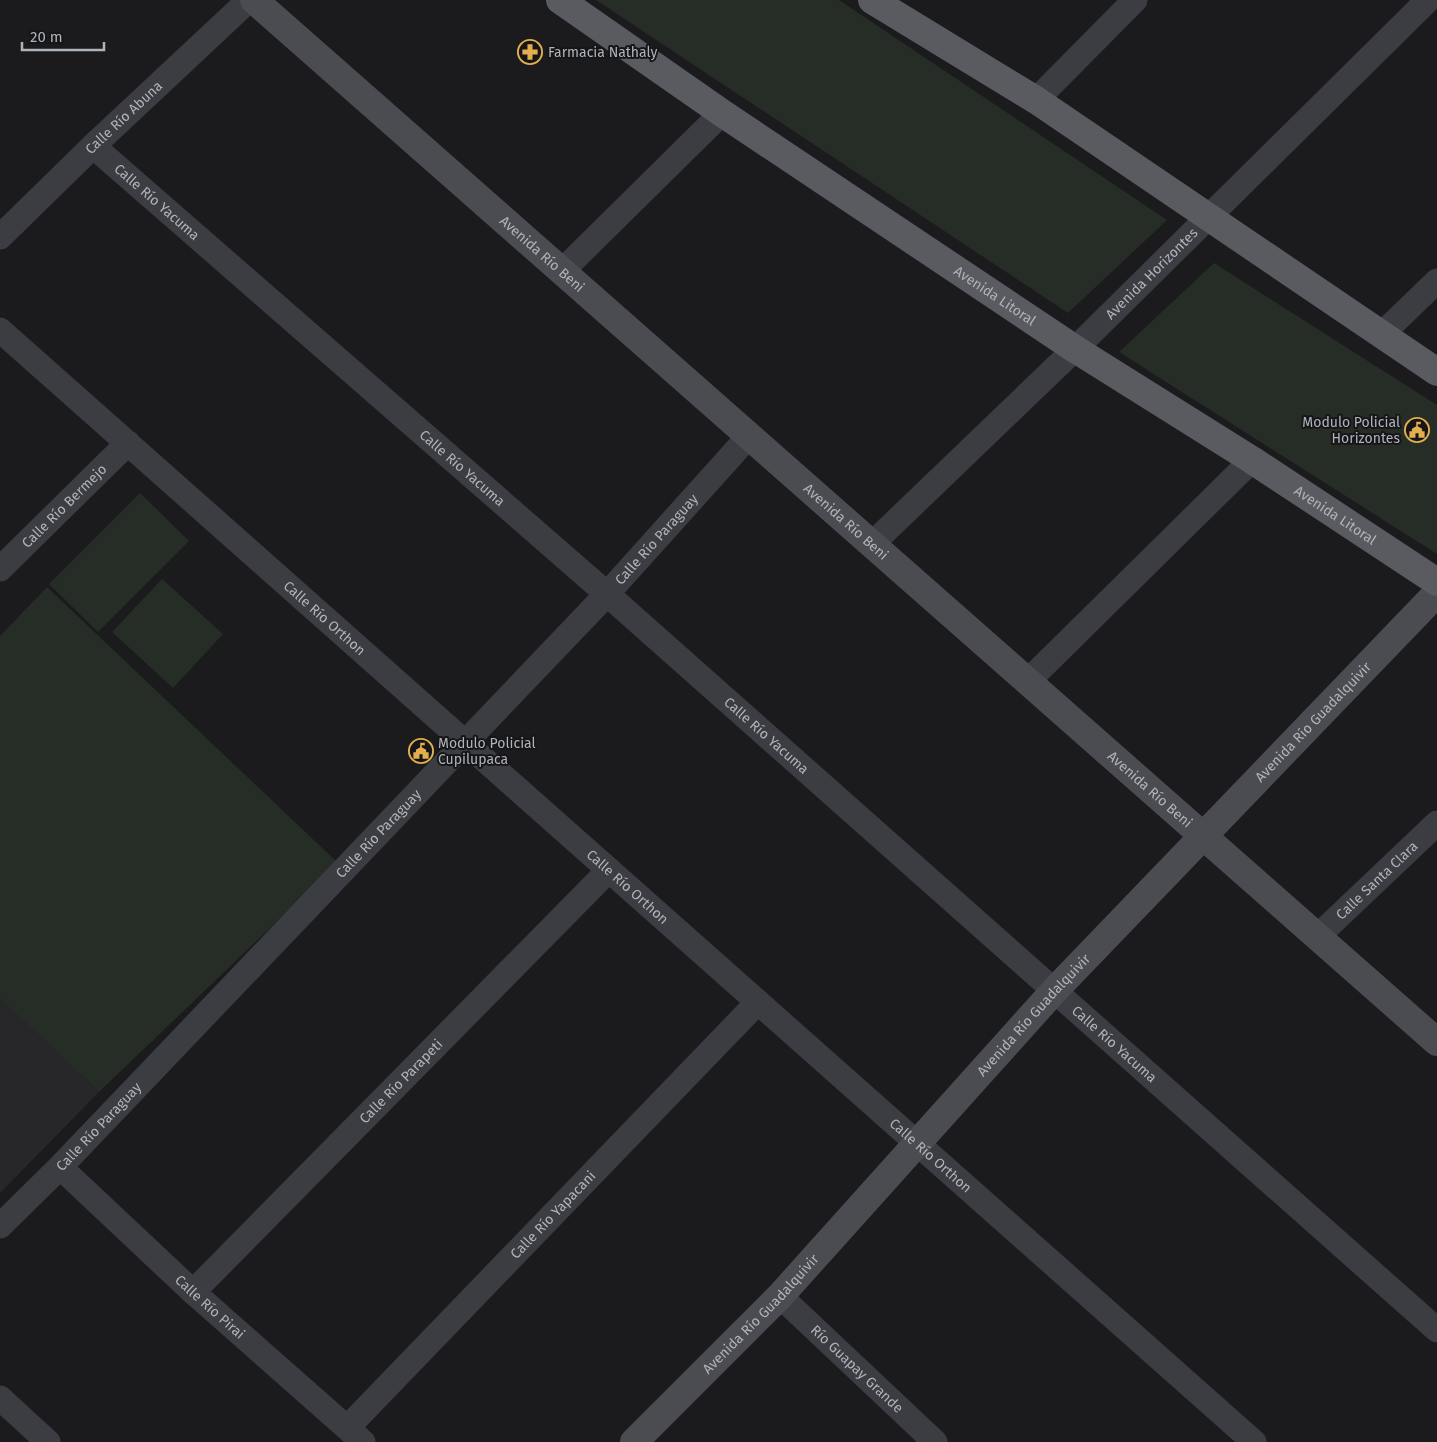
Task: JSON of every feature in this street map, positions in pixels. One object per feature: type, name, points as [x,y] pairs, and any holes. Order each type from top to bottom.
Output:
[{"type":"main road","name":"Avenida Litoral","points":[[560,0],[722,113],[1075,349],[1252,460],[1437,582]]},
{"type":"main road","points":[[872,0],[1036,100],[1437,372]]},
{"type":"street","name":"Calle Río Abuna","points":[[0,237],[93,146],[249,0]]},
{"type":"street","name":"Avenida Río Beni","points":[[254,0],[1437,1042]]},
{"type":"street","points":[[1036,100],[1135,0]]},
{"type":"street","name":"Avenida Horizontes","points":[[872,544],[1075,349],[1428,0]]},
{"type":"street","points":[[562,271],[722,113]]},
{"type":"street","name":"Calle Río Yacuma","points":[[93,146],[607,594],[1437,1330]]},
{"type":"street","points":[[1382,334],[1437,281]]},
{"type":"street","name":"Calle Río Orthon","points":[[0,330],[1254,1442]]},
{"type":"street","name":"Calle Río Paraguay","points":[[0,1226],[60,1167],[466,743],[607,594],[749,436]]},
{"type":"street","name":"Calle Río Bermejo","points":[[0,569],[128,444]]},
{"type":"street","points":[[1028,681],[1252,460]]},
{"type":"street","name":"Avenida Río Guadalquivir","points":[[634,1442],[780,1296],[916,1142],[1054,991],[1437,593]]},
{"type":"street","name":"Calle Santa Clara","points":[[1318,936],[1437,823]]},
{"type":"street","name":"Calle Río Parapeti","points":[[194,1292],[610,870]]},
{"type":"street","name":"Calle Río Yapacani","points":[[355,1435],[758,1002]]},
{"type":"street","name":"Calle Río Pirai","points":[[60,1167],[194,1292],[355,1435]]},
{"type":"street","name":"Río Guapay Grande","points":[[780,1296],[932,1441]]},
{"type":"street","points":[[0,1398],[48,1442]]},
{"type":"shaded area","points":[[596,0],[839,0],[1167,220],[1068,313]]},
{"type":"shaded area","points":[[1214,263],[1437,405],[1437,554],[1119,352]]},
{"type":"shaded area","points":[[140,493],[189,541],[98,632],[49,584]]},
{"type":"shaded area","points":[[162,579],[223,634],[173,688],[112,632]]},
{"type":"shaded area","points":[[47,587],[338,863],[99,1092],[0,999],[0,636]]},
{"type":"shaded area","points":[[0,999],[99,1092],[0,1193]]},
{"type":"place","name":"Farmacia Nathaly","points":[[530,52]]},
{"type":"place","name":"Modulo Policial Horizontes","points":[[1417,430]]},
{"type":"place","name":"Modulo Policial Cupilupaca","points":[[421,751]]}]
